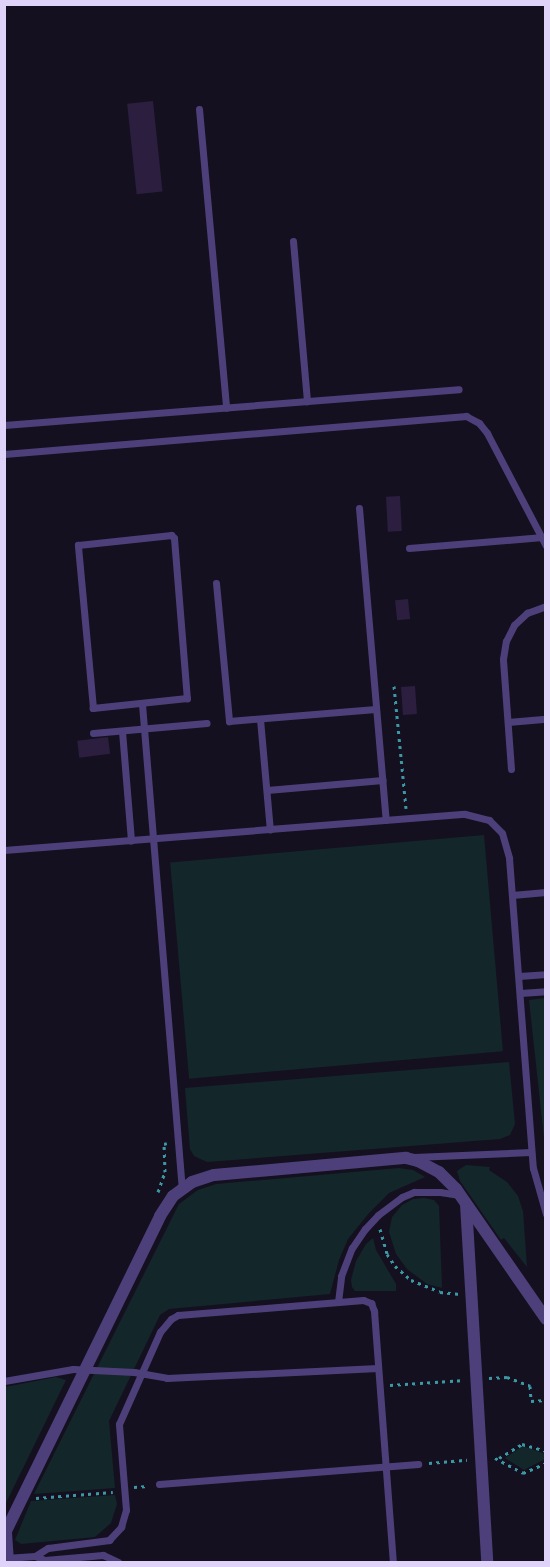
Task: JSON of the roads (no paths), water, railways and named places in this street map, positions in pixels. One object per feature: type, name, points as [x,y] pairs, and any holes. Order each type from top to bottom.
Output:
[{"type":"street","points":[[7,1559],[5,1534],[160,1216],[173,1196],[192,1182],[214,1175],[406,1158],[439,1172],[463,1200],[546,1319]]},
{"type":"street","points":[[463,1200],[471,1293],[487,1563]]},
{"type":"lane","points":[[199,109],[226,408]]},
{"type":"lane","points":[[293,241],[307,401]]},
{"type":"lane","points":[[4,425],[459,389]]},
{"type":"lane","points":[[4,454],[466,416],[479,423],[487,433],[546,546]]},
{"type":"lane","points":[[359,508],[386,820]]},
{"type":"lane","points":[[174,536],[188,697],[185,700],[142,704],[94,708],[91,706],[77,548],[79,543],[174,536]]},
{"type":"lane","points":[[409,548],[543,537]]},
{"type":"lane","points":[[216,583],[227,720],[376,709]]},
{"type":"lane","points":[[511,769],[503,659],[506,641],[514,625],[527,613],[546,606]]},
{"type":"lane","points":[[142,704],[182,1188]]},
{"type":"lane","points":[[260,719],[270,830]]},
{"type":"lane","points":[[508,722],[546,719]]},
{"type":"lane","points":[[93,733],[207,723]]},
{"type":"lane","points":[[122,731],[131,841]]},
{"type":"lane","points":[[267,790],[383,780]]},
{"type":"lane","points":[[4,850],[465,814],[489,819],[497,826],[506,843],[519,976],[531,1152],[536,1183],[546,1214]]},
{"type":"lane","points":[[512,895],[546,892]]},
{"type":"lane","points":[[519,976],[546,975]]},
{"type":"lane","points":[[520,993],[546,991]]},
{"type":"lane","points":[[406,1158],[531,1152]]},
{"type":"lane","points":[[338,1302],[341,1276],[352,1248],[378,1215],[402,1197],[414,1192],[440,1192],[463,1200]]},
{"type":"lane","points":[[7,1559],[23,1560],[48,1548],[109,1540],[116,1534],[124,1519],[125,1488],[119,1424],[165,1325],[178,1315],[363,1300],[373,1306],[393,1563]]},
{"type":"lane","points":[[4,1381],[63,1370],[141,1373],[150,1376],[175,1377],[378,1368]]},
{"type":"lane","points":[[159,1485],[418,1464]]},
{"type":"lane","points":[[34,1556],[45,1560],[103,1555],[118,1563]]}]
